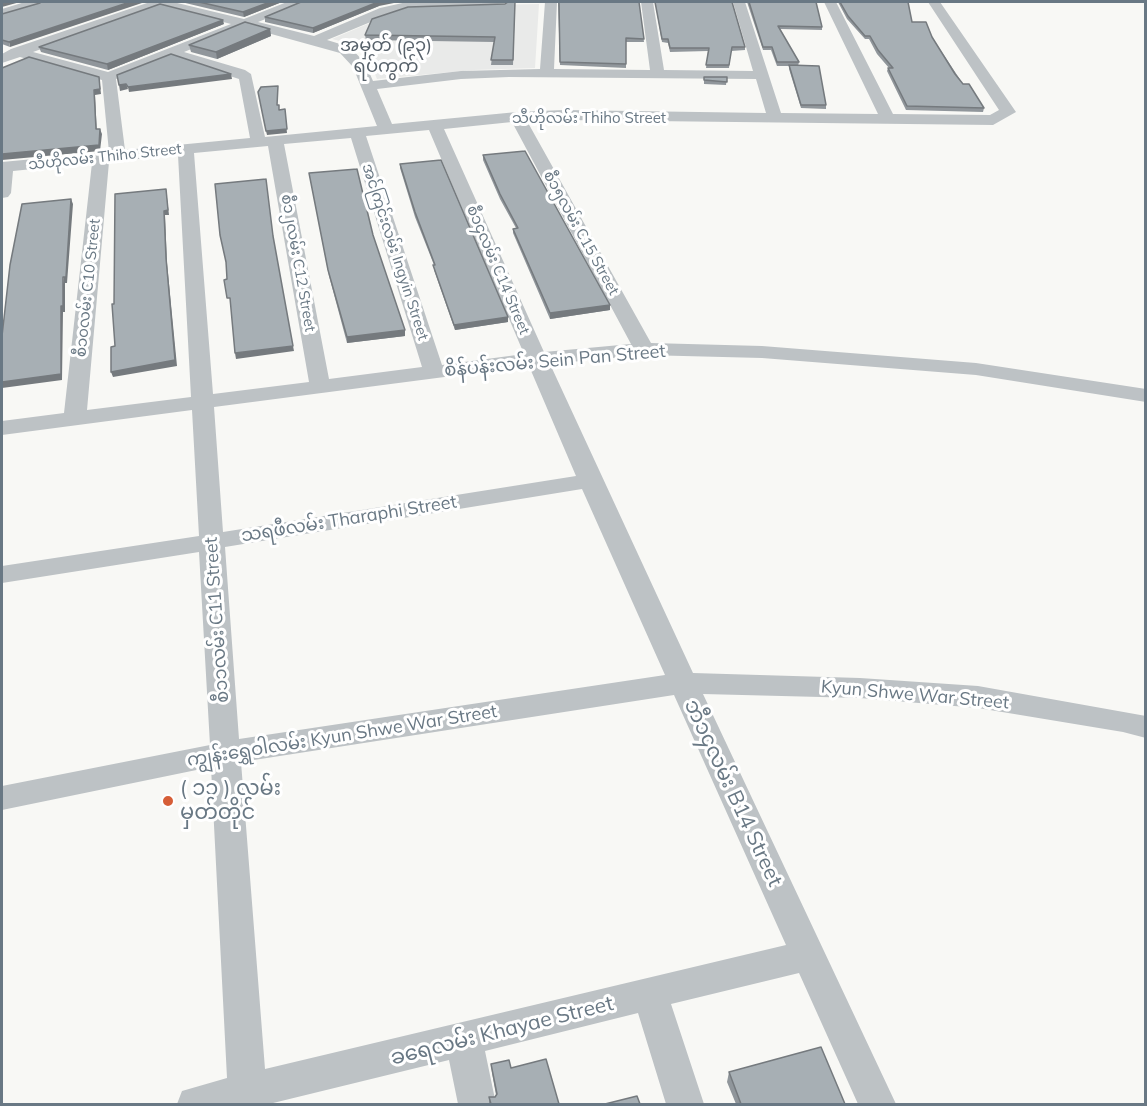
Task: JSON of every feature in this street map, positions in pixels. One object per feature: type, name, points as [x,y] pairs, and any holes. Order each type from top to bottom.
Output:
[{"type":"street","points":[[2,13],[36,2]]},
{"type":"street","points":[[2,59],[160,2],[315,40],[345,50],[360,66],[386,129]]},
{"type":"street","points":[[2,48],[109,77],[297,2]]},
{"type":"street","points":[[315,40],[385,11],[408,5],[505,2]]},
{"type":"street","points":[[547,73],[551,2]]},
{"type":"street","points":[[647,2],[658,74]]},
{"type":"street","points":[[739,2],[775,118]]},
{"type":"street","points":[[830,2],[888,119]]},
{"type":"street","name":"သီဟိုလမ်း Thiho Street","points":[[3,167],[517,117],[564,115],[993,120],[1008,112],[934,2]]},
{"type":"street","name":"စီ၁၂လမ်း C12 Street","points":[[170,52],[240,73],[246,77],[266,141],[320,386]]},
{"type":"street","points":[[368,86],[461,75],[547,73],[761,75]]},
{"type":"street","name":"စီ၁၀လမ်း C10 Street","points":[[75,418],[109,157],[109,77]]},
{"type":"street","name":"စီ၁၅လမ်း C15 Street","points":[[517,117],[644,349]]},
{"type":"street","name":"စီ၁၄လမ်း C14 Street","points":[[435,125],[590,481]]},
{"type":"street","name":"အင်ကြင်းလမ်း Ingyin Street","points":[[357,132],[434,372]]},
{"type":"street","name":"စီ၁၁လမ်း C11 Street","points":[[186,148],[247,1098]]},
{"type":"street","points":[[2,193],[3,167]]},
{"type":"street","name":"စိန်ပန်းလမ်း Sein Pan Street","points":[[2,428],[537,359],[644,349],[762,352],[976,369],[1146,396]]},
{"type":"street","name":"သရဖီလမ်း Tharaphi Street","points":[[2,575],[590,481]]},
{"type":"street","name":"ဘီ၁၄လမ်း B14 Street","points":[[590,481],[877,1104]]},
{"type":"street","name":"Kyun Shwe War Street","points":[[683,683],[860,688],[978,697],[1123,721],[1146,727]]},
{"type":"street","name":"ကျွန်းရွှေဝါလမ်း Kyun Shwe War Street","points":[[2,798],[225,753],[683,683]]},
{"type":"street","name":"ခရေလမ်း Khayae Street","points":[[196,1104],[247,1098],[808,955]]},
{"type":"street","points":[[650,994],[686,1104]]},
{"type":"street","points":[[464,1041],[477,1104]]},
{"type":"shaded area","points":[[539,4],[535,68],[474,70],[377,79],[364,47],[332,39],[391,14],[436,6]]},
{"type":"building","points":[[40,2],[130,2],[9,42],[2,40],[2,14]]},
{"type":"building","points":[[199,2],[270,2],[243,12]]},
{"type":"building","points":[[301,2],[378,2],[313,28],[265,17]]},
{"type":"building","points":[[515,2],[513,60],[491,60],[495,37],[365,35],[372,19],[408,7],[505,4]]},
{"type":"building","points":[[559,2],[639,2],[644,39],[626,38],[626,64],[560,62]]},
{"type":"building","points":[[655,2],[732,2],[745,47],[732,47],[729,65],[706,65],[709,48],[670,48],[668,39],[662,39]]},
{"type":"building","points":[[749,2],[816,2],[822,27],[778,26],[799,62],[777,62],[772,47],[763,47]]},
{"type":"building","points":[[840,2],[908,2],[912,22],[926,22],[932,37],[955,74],[963,84],[969,84],[984,108],[907,106],[888,68],[893,68],[870,36],[865,36],[848,16]]},
{"type":"building","points":[[160,4],[223,20],[107,64],[39,47]]},
{"type":"building","points":[[245,22],[270,29],[216,52],[189,45]]},
{"type":"building","points":[[171,54],[231,74],[128,87],[126,84],[119,85],[117,75]]},
{"type":"building","points":[[29,57],[99,77],[100,89],[94,90],[96,129],[100,129],[99,145],[2,154],[2,68]]},
{"type":"building","points":[[789,65],[819,66],[826,105],[801,105]]},
{"type":"building","points":[[704,77],[727,77],[727,82],[704,80]]},
{"type":"building","points":[[278,86],[277,105],[279,105],[279,110],[285,109],[287,129],[266,131],[258,92],[261,87]]},
{"type":"building","points":[[525,151],[610,305],[550,313],[513,229],[518,228],[483,155]]},
{"type":"building","points":[[441,160],[508,317],[454,325],[400,164]]},
{"type":"building","points":[[357,169],[373,235],[405,330],[347,337],[328,270],[309,173]]},
{"type":"building","points":[[266,179],[273,236],[293,346],[235,353],[230,298],[227,298],[224,280],[227,279],[226,262],[220,235],[215,184]]},
{"type":"building","points":[[166,189],[168,210],[164,211],[166,258],[175,360],[111,372],[111,347],[115,346],[112,304],[114,304],[115,194]]},
{"type":"building","points":[[71,199],[66,277],[63,277],[63,306],[61,306],[61,374],[2,382],[2,336],[10,265],[22,204]]},
{"type":"building","points":[[821,1047],[845,1104],[741,1104],[729,1072]]},
{"type":"building","points":[[546,1059],[559,1104],[491,1104],[489,1097],[495,1097],[497,1094],[491,1064],[509,1060],[511,1068]]},
{"type":"building","points":[[637,1096],[640,1104],[605,1104]]},
{"type":"place","name":"( ၁၁ ) လမ်း မှတ်တိုင်","points":[[168,801]]},
{"type":"district","name":"အမှတ် (၉၃) ရပ်ကွက်","points":[[386,56]]}]
